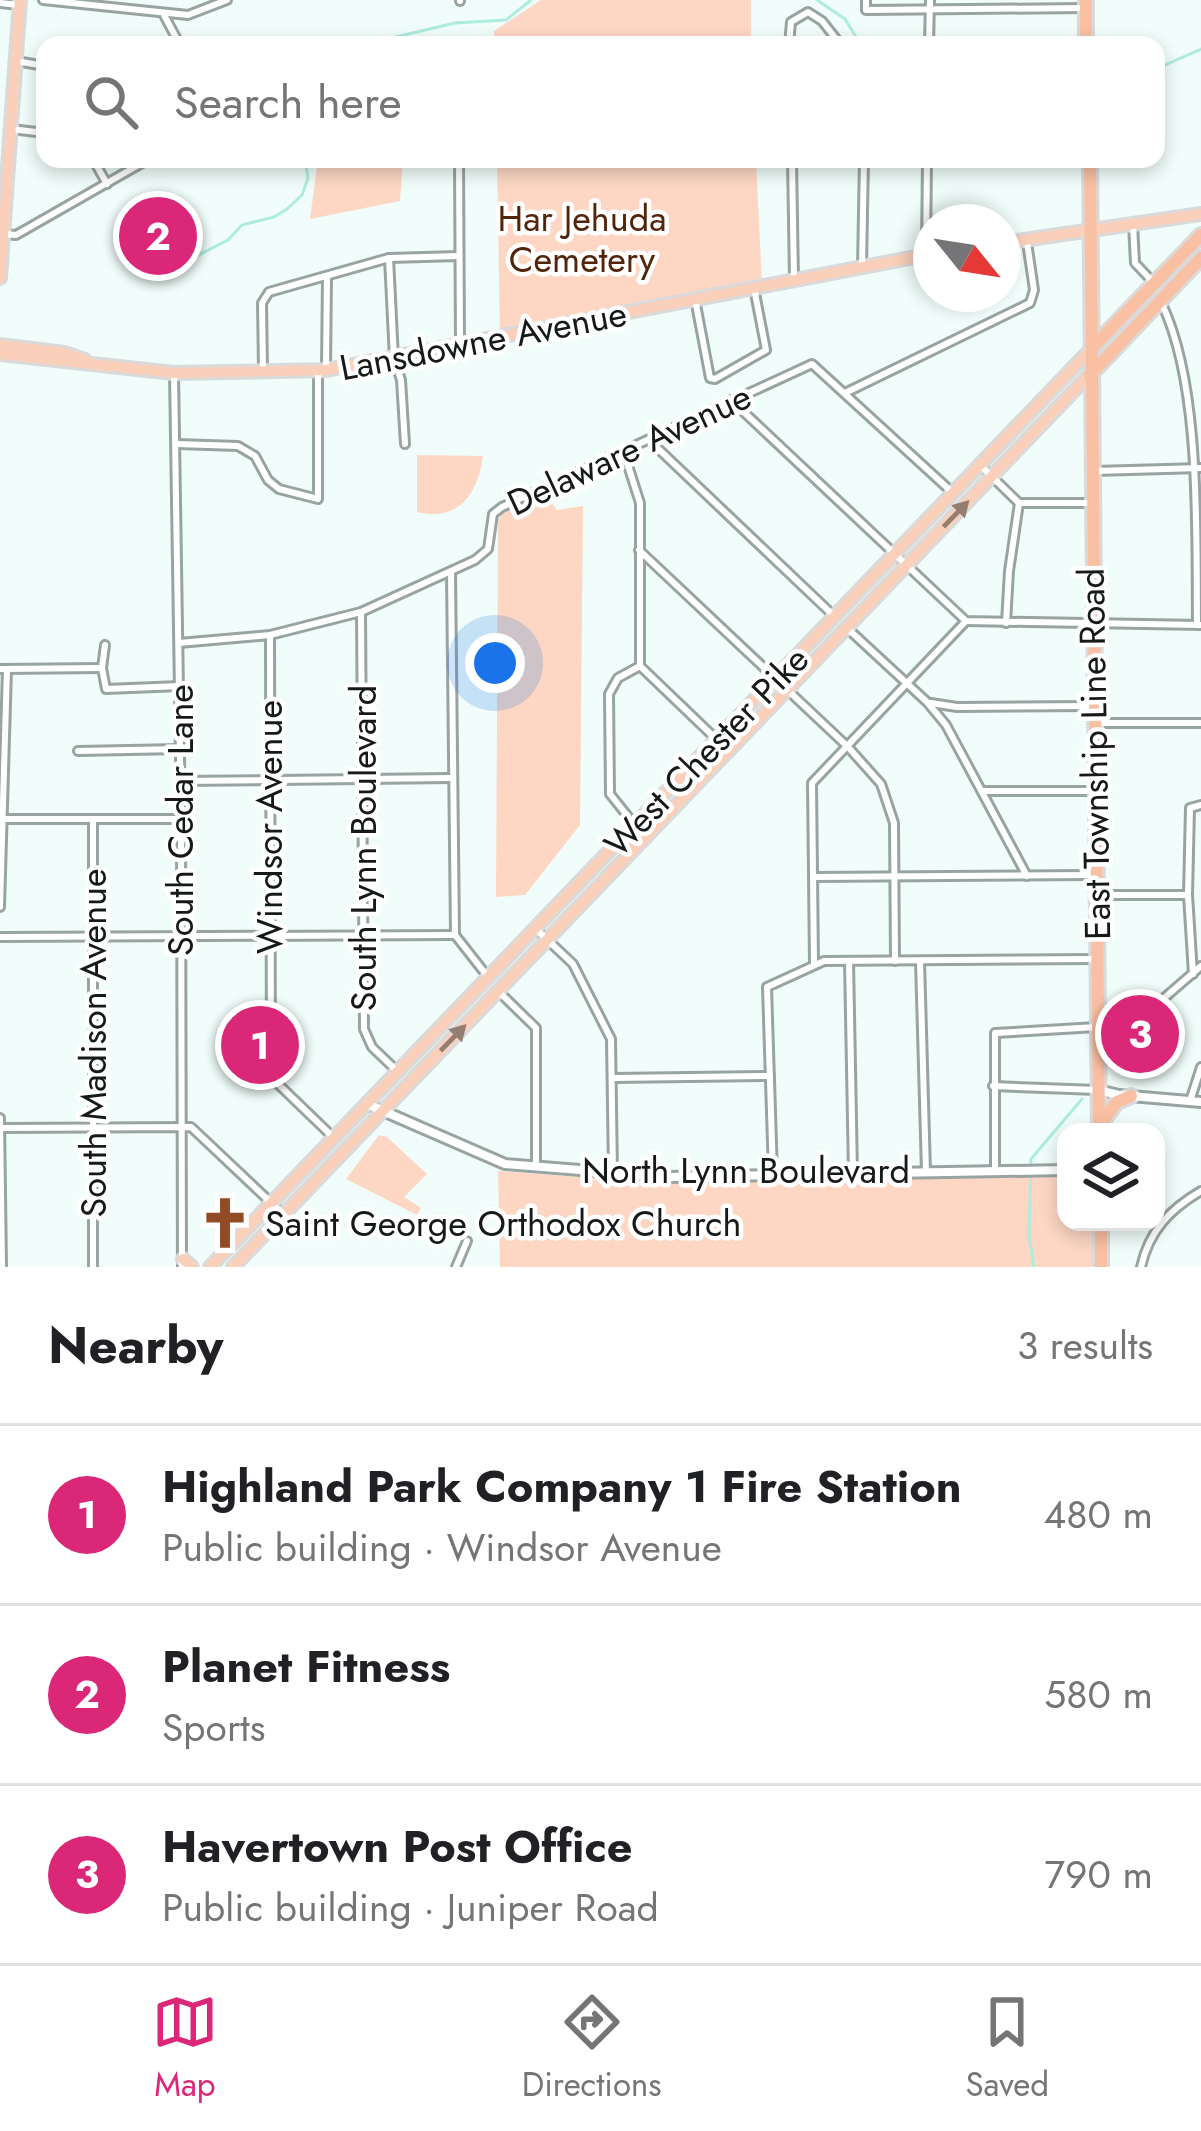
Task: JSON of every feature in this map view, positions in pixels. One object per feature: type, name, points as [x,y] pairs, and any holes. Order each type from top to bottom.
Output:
[{"type":"highway","points":[[1086,4],[1086,36]]},
{"type":"highway","name":"East Township Line Road","points":[[1090,168],[1099,1123]]},
{"type":"highway","name":"West Chester Pike","points":[[1094,347],[1201,235]]},
{"type":"highway","name":"West Chester Pike","points":[[1089,376],[1201,258]]},
{"type":"highway","points":[[1093,302],[1106,315],[1126,314]]},
{"type":"highway","points":[[1103,1123],[1112,1106],[1131,1096]]},
{"type":"highway","points":[[1101,1231],[1101,1267]]},
{"type":"main road","points":[[0,278],[4,162],[11,129],[11,69],[20,3]]},
{"type":"main road","points":[[1021,241],[1201,214]]},
{"type":"main road","name":"Lansdowne Avenue","points":[[0,349],[65,353],[91,362],[174,373],[322,371],[913,257]]},
{"type":"main road","name":"West Chester Pike","points":[[214,1264],[1094,347]]},
{"type":"main road","name":"West Chester Pike","points":[[233,1267],[1089,376]]},
{"type":"street","points":[[43,0],[164,15],[188,15],[226,0]]},
{"type":"street","points":[[866,0],[866,10],[1086,4]]},
{"type":"street","points":[[0,3],[20,3]]},
{"type":"street","points":[[928,36],[930,5]]},
{"type":"street","points":[[790,36],[791,22],[801,14],[818,16],[834,36]]},
{"type":"street","points":[[164,15],[175,36]]},
{"type":"street","points":[[11,69],[36,67]]},
{"type":"street","points":[[11,129],[36,132]]},
{"type":"street","points":[[98,168],[107,184]]},
{"type":"street","points":[[2,234],[16,235],[134,168]]},
{"type":"street","points":[[459,168],[460,347]]},
{"type":"street","points":[[792,168],[794,280]]},
{"type":"street","points":[[862,267],[864,168]]},
{"type":"street","points":[[927,168],[927,204]]},
{"type":"street","points":[[1133,224],[1135,263],[1155,284]]},
{"type":"street","points":[[953,493],[848,392],[1026,307],[1034,292],[1026,240]]},
{"type":"street","points":[[262,373],[264,297],[389,259],[459,256]]},
{"type":"street","points":[[389,259],[394,359],[401,380],[406,444]]},
{"type":"street","points":[[177,444],[238,446],[255,456],[268,480],[279,489],[318,499],[327,276]]},
{"type":"street","points":[[695,299],[710,378],[715,379],[766,350],[754,288]]},
{"type":"street","points":[[731,400],[966,622],[1199,625],[1198,468],[1190,377],[1178,333],[1160,301]]},
{"type":"street","name":"Delaware Avenue","points":[[451,571],[488,549],[493,514],[502,507],[731,400],[812,364],[848,392]]},
{"type":"street","name":"South Cedar Lane","points":[[174,373],[186,1264]]},
{"type":"street","points":[[649,440],[835,616]]},
{"type":"street","points":[[624,453],[640,503],[640,666],[716,740]]},
{"type":"street","points":[[980,465],[1019,503],[1091,503]]},
{"type":"street","points":[[1090,471],[1198,468]]},
{"type":"street","points":[[1006,623],[1019,503]]},
{"type":"street","points":[[639,550],[873,773],[894,823],[895,961]]},
{"type":"street","points":[[179,643],[270,635],[362,612],[451,571],[455,935],[488,977]]},
{"type":"street","name":"South Lynn Boulevard","points":[[362,612],[366,1037],[398,1072]]},
{"type":"street","points":[[814,966],[812,783],[966,622]]},
{"type":"street","points":[[847,628],[927,702],[952,734],[1027,876]]},
{"type":"street","name":"Windsor Avenue","points":[[270,635],[271,1073],[334,1138]]},
{"type":"street","points":[[105,645],[106,689],[179,686]]},
{"type":"street","points":[[635,825],[610,794],[609,694],[618,678],[640,666]]},
{"type":"street","points":[[0,908],[3,669],[102,668]]},
{"type":"street","points":[[927,702],[1093,706]]},
{"type":"street","points":[[1093,723],[1201,723]]},
{"type":"street","points":[[78,751],[179,748]]},
{"type":"street","points":[[180,781],[452,778]]},
{"type":"street","points":[[982,791],[1094,791]]},
{"type":"street","points":[[1193,974],[1190,808],[1201,805]]},
{"type":"street","points":[[1,819],[182,819]]},
{"type":"street","name":"South Madison Avenue","points":[[93,820],[93,1267]]},
{"type":"street","points":[[813,877],[1095,875]]},
{"type":"street","points":[[1095,895],[1188,895]]},
{"type":"street","points":[[536,928],[575,968],[611,1039],[613,1173]]},
{"type":"street","points":[[0,937],[455,935]]},
{"type":"street","points":[[772,1174],[767,987],[824,962],[1096,959]]},
{"type":"street","points":[[849,961],[853,1173]]},
{"type":"street","points":[[920,961],[926,1172]]},
{"type":"street","points":[[1097,1010],[1150,1008],[1201,966]]},
{"type":"street","points":[[498,991],[536,1028],[536,1166]]},
{"type":"street","points":[[995,1170],[995,1033],[1097,1027]]},
{"type":"street","points":[[994,1086],[1098,1090],[1196,1101],[1201,1067]]},
{"type":"street","points":[[613,1078],[770,1076]]},
{"type":"street","name":"North Lynn Boulevard","points":[[367,1104],[498,1163],[668,1177],[1057,1170]]},
{"type":"street","points":[[0,1118],[2,1267]]},
{"type":"street","points":[[0,1128],[191,1127],[284,1214]]},
{"type":"street","points":[[1141,1267],[1150,1239],[1163,1220],[1201,1191]]},
{"type":"street","points":[[456,1267],[467,1241]]},
{"type":"green space","points":[[541,0],[751,0],[751,36],[494,36],[494,31]]},
{"type":"green space","points":[[317,168],[402,168],[400,201],[310,219]]},
{"type":"green space","name":"Har Jehuda Cemetery","points":[[497,168],[756,168],[762,285],[500,339]]},
{"type":"green space","points":[[417,455],[483,456],[464,502],[444,513],[417,512]]},
{"type":"green space","points":[[543,492],[557,510],[583,506],[580,825],[525,895],[496,897],[498,521],[502,514]]},
{"type":"green space","points":[[379,1135],[427,1174],[404,1197],[421,1208],[417,1215],[346,1179]]},
{"type":"green space","points":[[498,1171],[660,1183],[1057,1176],[1057,1231],[1092,1231],[1093,1267],[500,1267]]},
{"type":"waterway","points":[[400,36],[455,23],[506,20],[531,0]]},
{"type":"waterway","points":[[817,0],[845,19],[855,36]]},
{"type":"waterway","points":[[1165,65],[1201,49]]},
{"type":"waterway","points":[[177,266],[228,240],[242,225],[287,209],[302,195],[306,168]]},
{"type":"waterway","points":[[1034,1267],[1029,1236],[1031,1159],[1082,1099]]},
{"type":"place","name":"Planet Fitness","points":[[158,236]]},
{"type":"place","name":"Havertown Post Office","points":[[1140,1034]]},
{"type":"place","name":"Highland Park Company 1 Fire Station","points":[[260,1045]]},
{"type":"place","name":"Saint George Orthodox Church","points":[[225,1223]]}]
